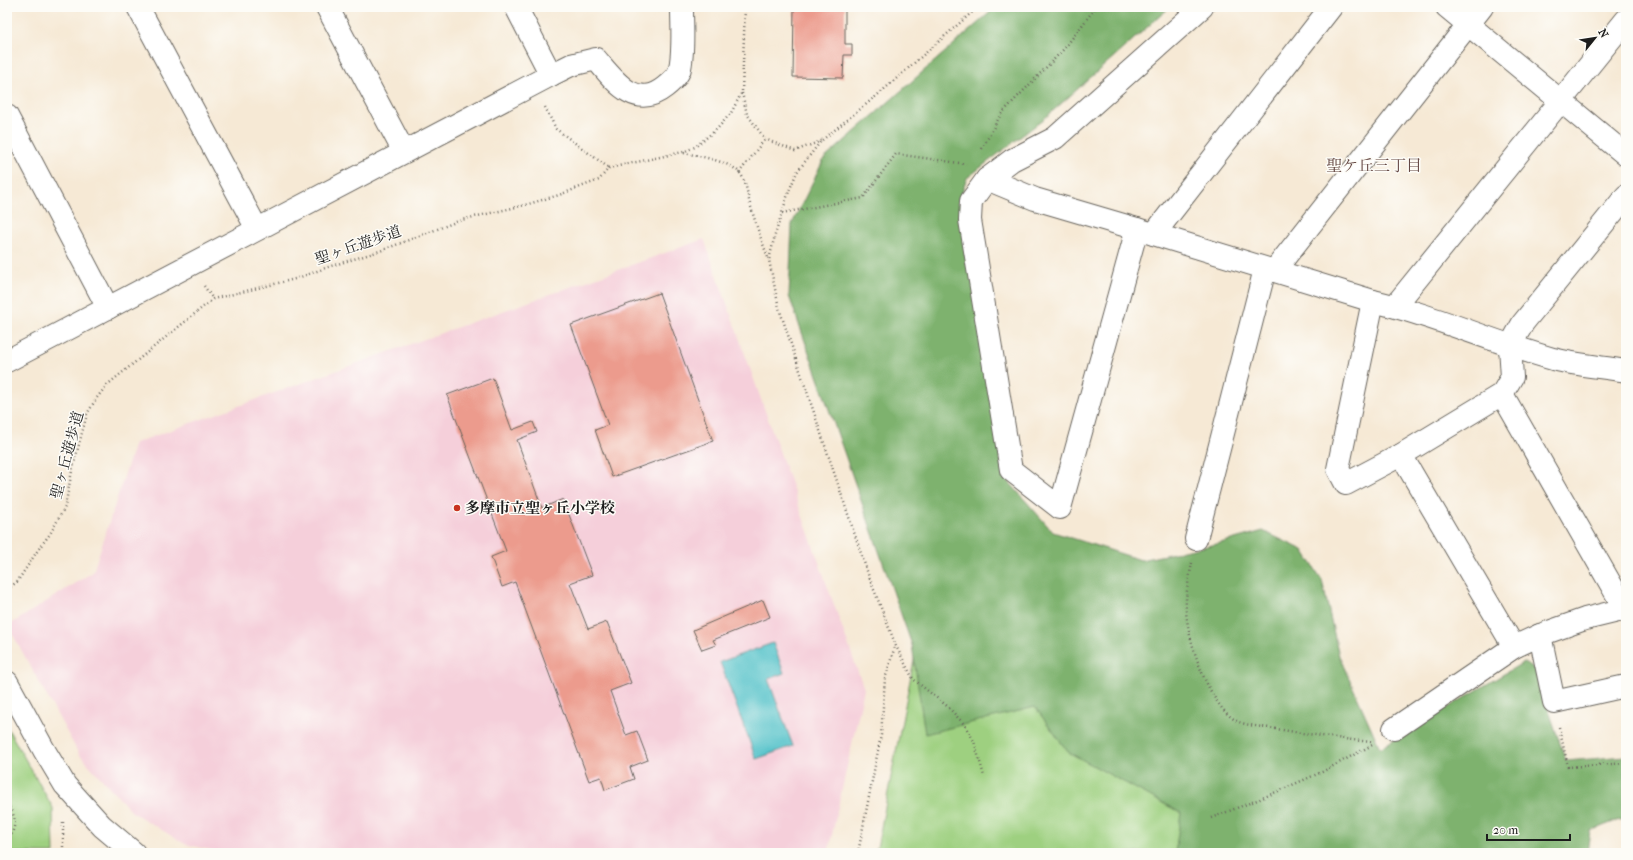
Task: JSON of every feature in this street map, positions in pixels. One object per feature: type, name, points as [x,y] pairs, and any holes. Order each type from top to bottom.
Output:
[{"type":"street","points":[[138,7],[257,229]]},
{"type":"street","points":[[327,7],[404,152]]},
{"type":"street","points":[[516,7],[551,75]]},
{"type":"street","points":[[7,361],[571,65],[596,59],[629,93],[640,96],[651,95],[660,91],[670,83],[680,70],[682,54],[682,7]]},
{"type":"street","points":[[1202,7],[1056,138],[985,173],[971,201],[970,220],[1011,470],[1060,508],[1145,232],[1331,7]]},
{"type":"street","points":[[1447,7],[1626,155]]},
{"type":"street","points":[[1196,539],[1270,270],[1482,7]]},
{"type":"street","points":[[1395,306],[1626,20]]},
{"type":"street","points":[[7,116],[108,308]]},
{"type":"street","points":[[985,173],[1035,199],[1372,301],[1395,306],[1510,346],[1555,359],[1626,371]]},
{"type":"street","points":[[1372,301],[1338,469],[1346,484],[1401,455],[1502,394],[1512,377],[1510,346],[1523,324],[1626,196]]},
{"type":"street","points":[[1394,729],[1514,647],[1540,635],[1585,619],[1625,609],[1502,394]]},
{"type":"street","points":[[1401,455],[1514,647]]},
{"type":"street","points":[[1540,635],[1554,702],[1626,686]]},
{"type":"street","points":[[7,682],[65,785],[102,826],[134,853]]},
{"type":"path","points":[[745,7],[742,92],[747,114],[765,139],[795,151],[822,141]]},
{"type":"path","points":[[769,260],[782,213],[797,172],[822,141],[880,93],[978,7]]},
{"type":"path","points":[[782,213],[863,198],[896,154],[985,173],[979,154],[1002,114],[1064,49],[1096,7]]},
{"type":"path","points":[[542,102],[556,129],[609,168],[683,152],[695,147],[718,129],[731,113],[742,92]]},
{"type":"path","points":[[739,173],[765,139]]},
{"type":"path","points":[[683,152],[702,156],[732,166],[739,173],[745,184],[769,260],[779,308],[869,577],[896,646],[913,680],[948,706],[964,724],[974,741],[984,776]]},
{"type":"path","name":"聖ヶ丘遊歩道","points":[[7,589],[17,582],[59,520],[65,507],[72,471],[87,414],[96,398],[107,385],[213,299],[296,279],[380,251],[461,220],[525,205],[559,195],[599,180],[609,168]]},
{"type":"path","points":[[1196,539],[1187,589],[1186,612],[1192,641],[1208,688],[1223,709],[1237,721],[1263,727],[1376,743],[1322,772],[1260,799],[1211,818]]},
{"type":"path","points":[[858,853],[881,735],[885,678],[896,646]]},
{"type":"path","points":[[1554,702],[1568,767],[1626,763]]},
{"type":"path","points":[[7,804],[15,818],[15,827],[7,844]]},
{"type":"path","points":[[63,814],[63,853]]},
{"type":"shaded area","name":"多摩市立聖ヶ丘小学校","points":[[704,239],[864,689],[828,853],[223,853],[185,844],[132,812],[79,754],[8,626],[93,572],[135,443]]},
{"type":"green space","points":[[996,7],[1170,7],[1045,118],[967,178],[961,196],[1003,475],[1053,532],[1141,560],[1217,544],[1263,531],[1303,550],[1322,580],[1339,656],[1380,748],[1524,662],[1535,670],[1566,761],[1626,756],[1626,819],[1616,821],[1590,831],[1587,853],[1175,853],[1181,813],[1068,752],[1035,707],[925,734],[912,645],[789,296],[792,224],[824,159]]},
{"type":"green space","points":[[915,655],[1316,794],[1319,853],[876,853]]},
{"type":"green space","points":[[7,727],[53,808],[54,853],[7,853]]},
{"type":"water","points":[[773,643],[784,673],[768,679],[793,746],[756,759],[720,662]]},
{"type":"building","points":[[794,7],[845,7],[845,44],[852,44],[852,55],[844,55],[843,78],[793,77]]},
{"type":"building","points":[[659,293],[713,441],[612,477],[595,430],[608,425],[571,325]]},
{"type":"building","points":[[493,378],[512,430],[533,422],[537,432],[517,440],[542,508],[563,499],[592,575],[570,583],[588,629],[607,622],[631,683],[610,691],[626,735],[637,731],[648,760],[630,767],[634,779],[605,790],[601,777],[589,781],[515,582],[502,587],[491,557],[506,551],[447,395]]},
{"type":"building","points":[[763,600],[770,617],[713,640],[716,645],[702,650],[693,630]]},
{"type":"place","name":"多摩市立聖ヶ丘小学校","points":[[457,508]]},
{"type":"district","name":"聖ケ丘三丁目","points":[[1374,165]]}]
